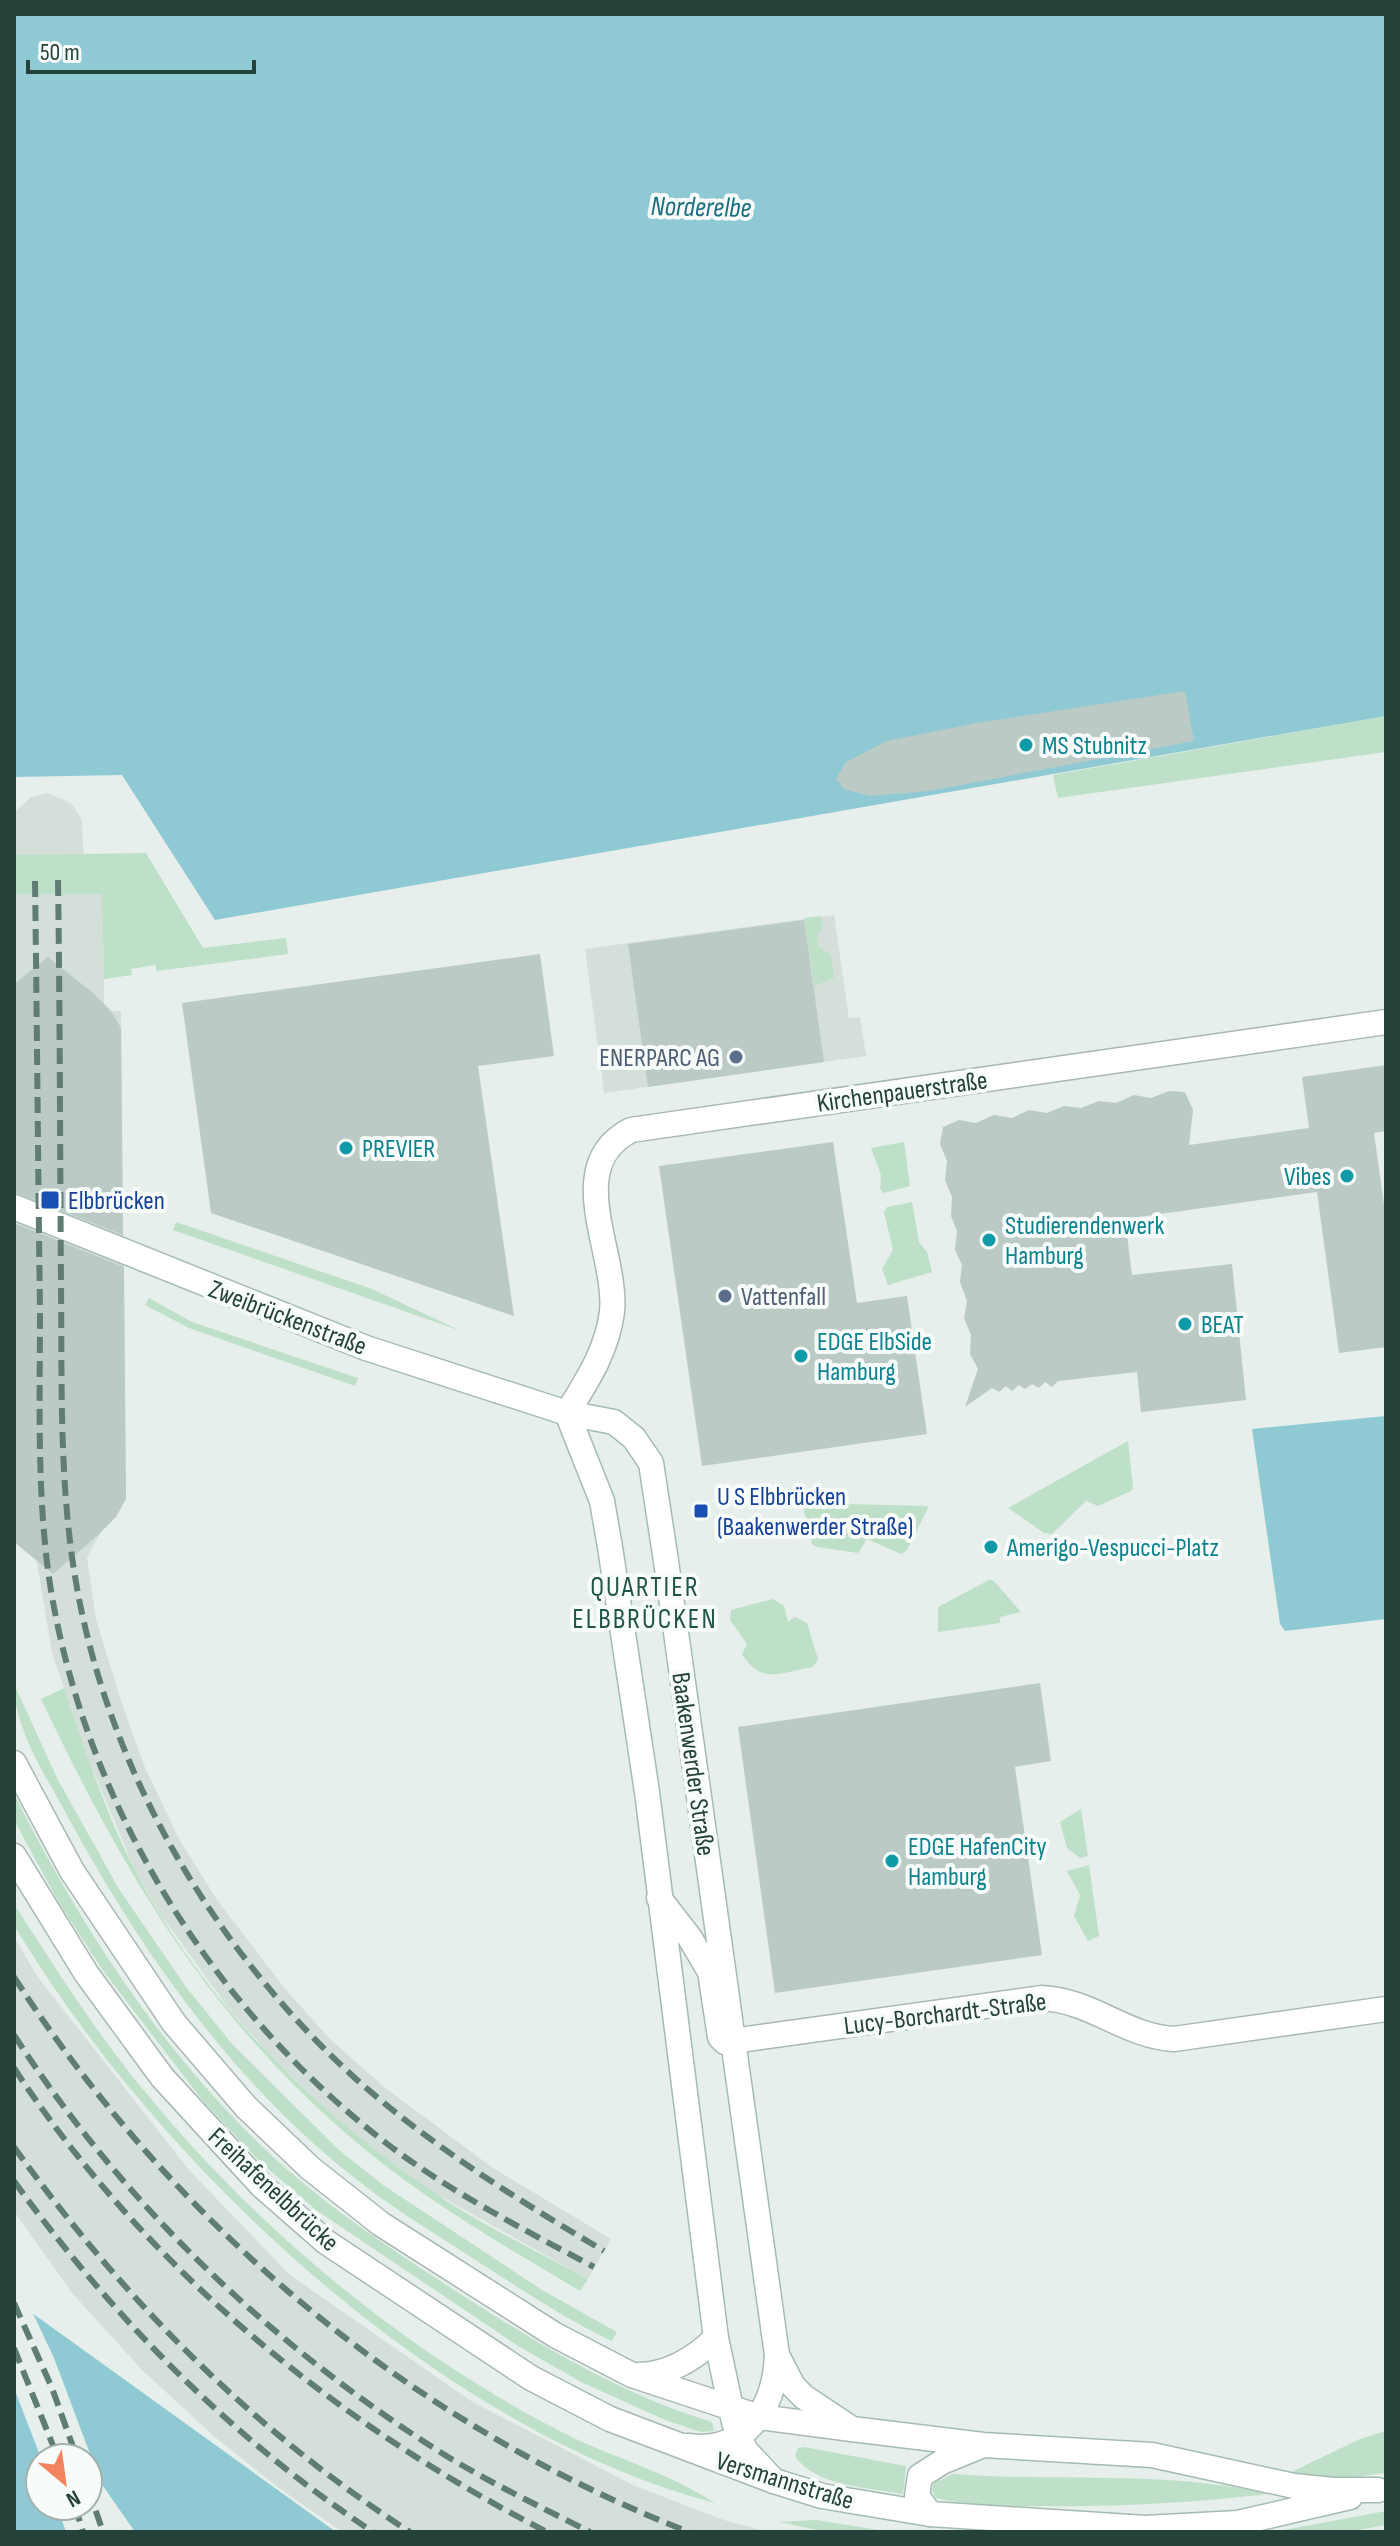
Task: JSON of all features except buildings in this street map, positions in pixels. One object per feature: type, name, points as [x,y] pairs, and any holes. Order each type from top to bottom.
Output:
[{"type":"street","name":"Kirchenpauerstraße","points":[[567,1413],[597,1364],[612,1310],[596,1169],[608,1146],[631,1130],[1386,1022]]},
{"type":"street","name":"Zweibrückenstraße","points":[[14,1207],[127,1250],[271,1313],[567,1413]]},
{"type":"street","name":"Baakenwerder Straße","points":[[567,1413],[602,1501],[647,1792],[716,2338],[738,2436]]},
{"type":"street","name":"Baakenwerder Straße","points":[[567,1413],[614,1422],[640,1443],[651,1463],[777,2355],[776,2385],[759,2417],[738,2436],[707,2447],[669,2443]]},
{"type":"street","name":"Freihafenelbbrücke","points":[[14,1763],[34,1805],[118,1945],[174,2023],[246,2107],[310,2168],[381,2224],[555,2335],[632,2375],[730,2407]]},
{"type":"street","name":"Freihafenelbbrücke","points":[[14,1856],[53,1922],[129,2033],[214,2137],[262,2186],[326,2242],[495,2357],[610,2419],[669,2443]]},
{"type":"street","name":"Baakenwerder Straße","points":[[659,1898],[690,1938],[710,1972],[720,2037],[725,2042],[733,2042]]},
{"type":"street","name":"Lucy-Borchardt-Straße","points":[[733,2042],[1042,1998],[1069,1999],[1148,2037],[1174,2039],[1386,2009]]},
{"type":"street","points":[[632,2375],[661,2372],[691,2359],[716,2338]]},
{"type":"street","points":[[777,2355],[793,2386],[804,2397],[852,2429]]},
{"type":"street","name":"Versmannstraße","points":[[730,2407],[759,2417],[983,2445],[1152,2455],[1294,2486],[1333,2490],[1382,2489]]},
{"type":"street","points":[[738,2436],[752,2459],[774,2481]]},
{"type":"street","name":"Versmannstraße","points":[[669,2443],[822,2496],[930,2514],[1116,2527],[1186,2527],[1282,2516],[1382,2489]]},
{"type":"street","points":[[930,2514],[917,2496],[920,2476],[942,2462],[983,2445]]},
{"type":"shaded area","points":[[47,793],[71,803],[82,820],[85,893],[103,894],[104,1005],[112,1011],[121,1011],[126,1499],[119,1500],[87,1557],[96,1619],[144,1765],[178,1837],[217,1900],[286,1990],[330,2039],[384,2087],[493,2168],[611,2239],[588,2279],[431,2191],[351,2133],[275,2061],[229,2009],[161,1915],[135,1870],[88,1758],[52,1653],[34,1544],[14,1532],[14,813],[31,797]]},
{"type":"shaded area","points":[[834,915],[849,1018],[860,1017],[866,1056],[604,1093],[585,949]]},
{"type":"shaded area","points":[[14,1937],[37,1976],[189,2170],[290,2275],[471,2401],[635,2486],[724,2520],[768,2532],[342,2532],[279,2488],[216,2438],[143,2371],[72,2293],[14,2211]]},
{"type":"green space","points":[[1386,716],[1386,752],[1058,798],[1053,775]]},
{"type":"green space","points":[[146,853],[203,948],[286,938],[288,954],[157,971],[155,965],[131,969],[132,975],[104,979],[102,894],[14,894],[14,855]]},
{"type":"green space","points":[[821,916],[823,929],[817,934],[818,947],[831,954],[834,978],[814,986],[804,918]]},
{"type":"green space","points":[[904,1142],[910,1186],[884,1193],[880,1189],[881,1175],[871,1148]]},
{"type":"green space","points":[[912,1202],[919,1242],[927,1252],[932,1272],[888,1285],[882,1269],[893,1250],[884,1212],[887,1207]]},
{"type":"green space","points":[[176,1222],[372,1289],[461,1331],[173,1230]]},
{"type":"green space","points":[[149,1298],[192,1322],[358,1378],[355,1386],[189,1328],[145,1305]]},
{"type":"green space","points":[[1128,1441],[1131,1491],[1098,1506],[1086,1501],[1052,1534],[1044,1533],[1008,1508]]},
{"type":"green space","points":[[802,1503],[929,1506],[907,1550],[901,1554],[867,1539],[858,1553],[812,1544]]},
{"type":"green space","points":[[993,1580],[1021,1612],[1000,1617],[1000,1623],[938,1632],[938,1607]]},
{"type":"green space","points":[[773,1599],[784,1606],[788,1622],[795,1617],[807,1623],[818,1659],[813,1667],[781,1674],[765,1673],[749,1664],[742,1654],[747,1644],[730,1620],[731,1610]]},
{"type":"green space","points":[[14,1684],[58,1780],[119,1889],[186,1987],[233,2045],[339,2150],[383,2185],[542,2290],[617,2332],[612,2341],[543,2303],[381,2198],[333,2160],[244,2073],[166,1975],[98,1871],[33,1753],[19,1718]]},
{"type":"green space","points":[[64,1688],[105,1803],[135,1870],[192,1962],[226,2006],[262,2047],[342,2123],[448,2202],[588,2279],[580,2291],[461,2219],[376,2158],[297,2088],[251,2039],[209,1988],[171,1934],[103,1821],[41,1699]]},
{"type":"green space","points":[[14,1794],[66,1891],[158,2029],[230,2114],[293,2175],[344,2215],[479,2306],[621,2386],[712,2422],[714,2431],[701,2432],[665,2420],[581,2382],[518,2346],[316,2210],[260,2162],[203,2101],[104,1972],[59,1903],[14,1820]]},
{"type":"green space","points":[[1081,1809],[1088,1856],[1080,1858],[1067,1848],[1060,1822]]},
{"type":"green space","points":[[1089,1865],[1099,1936],[1088,1941],[1074,1916],[1080,1895],[1067,1871]]},
{"type":"green space","points":[[14,1904],[91,2021],[178,2131],[257,2213],[343,2289],[435,2357],[537,2419],[671,2479],[715,2503],[612,2467],[510,2416],[410,2352],[315,2277],[226,2194],[145,2106],[74,2016],[14,1925]]},
{"type":"green space","points":[[1386,2431],[1386,2473],[1347,2478],[1285,2475],[1360,2439]]},
{"type":"green space","points":[[798,2448],[906,2466],[903,2494],[844,2484],[815,2474],[795,2456]]},
{"type":"green space","points":[[953,2474],[1151,2479],[1268,2494],[1097,2506],[988,2505],[936,2498],[932,2490],[934,2483]]},
{"type":"green space","points":[[1386,2511],[1386,2525],[1347,2532],[1273,2532]]},
{"type":"green space","points":[[816,2520],[892,2532],[826,2532],[780,2522]]},
{"type":"water","name":"Norderelbe","points":[[14,14],[1386,14],[1386,716],[215,920],[122,775],[14,777]]},
{"type":"water","points":[[1386,1416],[1386,1619],[1285,1631],[1280,1624],[1252,1429]]},
{"type":"water","points":[[14,2300],[336,2532],[14,2532]]},
{"type":"pier","points":[[14,2296],[30,2307],[54,2358],[86,2442],[35,2442],[14,2388]]},
{"type":"pier","points":[[104,2487],[135,2532],[66,2532],[63,2522],[104,2522]]},
{"type":"railway","points":[[58,880],[64,1476],[77,1588],[93,1658],[115,1726],[143,1792],[177,1856],[215,1917],[258,1975],[305,2029],[356,2079],[414,2127],[508,2192],[604,2251]]},
{"type":"railway","points":[[35,881],[40,1457],[44,1531],[53,1602],[71,1681],[97,1758],[130,1832],[170,1903],[216,1970],[267,2033],[324,2091],[410,2161],[487,2209],[594,2267]]},
{"type":"railway","points":[[14,1977],[78,2068],[148,2154],[225,2234],[308,2308],[396,2375],[489,2435],[587,2487],[689,2532]]},
{"type":"railway","points":[[14,2035],[57,2097],[152,2213],[259,2317],[377,2410],[440,2452],[590,2532]]},
{"type":"railway","points":[[14,2068],[66,2141],[123,2210],[185,2274],[250,2334],[320,2390],[393,2442],[547,2532]]},
{"type":"railway","points":[[14,2147],[100,2257],[194,2358],[297,2450],[410,2532]]},
{"type":"railway","points":[[14,2181],[92,2280],[177,2373],[271,2457],[373,2532]]},
{"type":"railway","points":[[14,2303],[52,2388],[71,2442]]},
{"type":"railway","points":[[14,2348],[52,2442]]},
{"type":"railway","points":[[80,2522],[83,2532]]},
{"type":"railway","points":[[100,2522],[103,2532]]},
{"type":"place","name":"MS Stubnitz","points":[[1026,745]]},
{"type":"place","name":"ENERPARC AG","points":[[736,1057]]},
{"type":"place","name":"PREVIER","points":[[346,1148]]},
{"type":"place","name":"Vibes","points":[[1347,1176]]},
{"type":"place","name":"Elbbrücken","points":[[50,1200]]},
{"type":"place","name":"Studierendenwerk Hamburg","points":[[989,1240]]},
{"type":"place","name":"Vattenfall","points":[[725,1296]]},
{"type":"place","name":"BEAT","points":[[1185,1324]]},
{"type":"place","name":"EDGE ElbSide Hamburg","points":[[801,1356]]},
{"type":"place","name":"U S Elbbrücken (Baakenwerder Straße)","points":[[701,1511]]},
{"type":"place","name":"Amerigo-Vespucci-Platz","points":[[991,1547]]},
{"type":"place","name":"EDGE HafenCity Hamburg","points":[[892,1861]]},
{"type":"district","name":"QUARTIER ELBBRÜCKEN","points":[[645,1602]]}]
